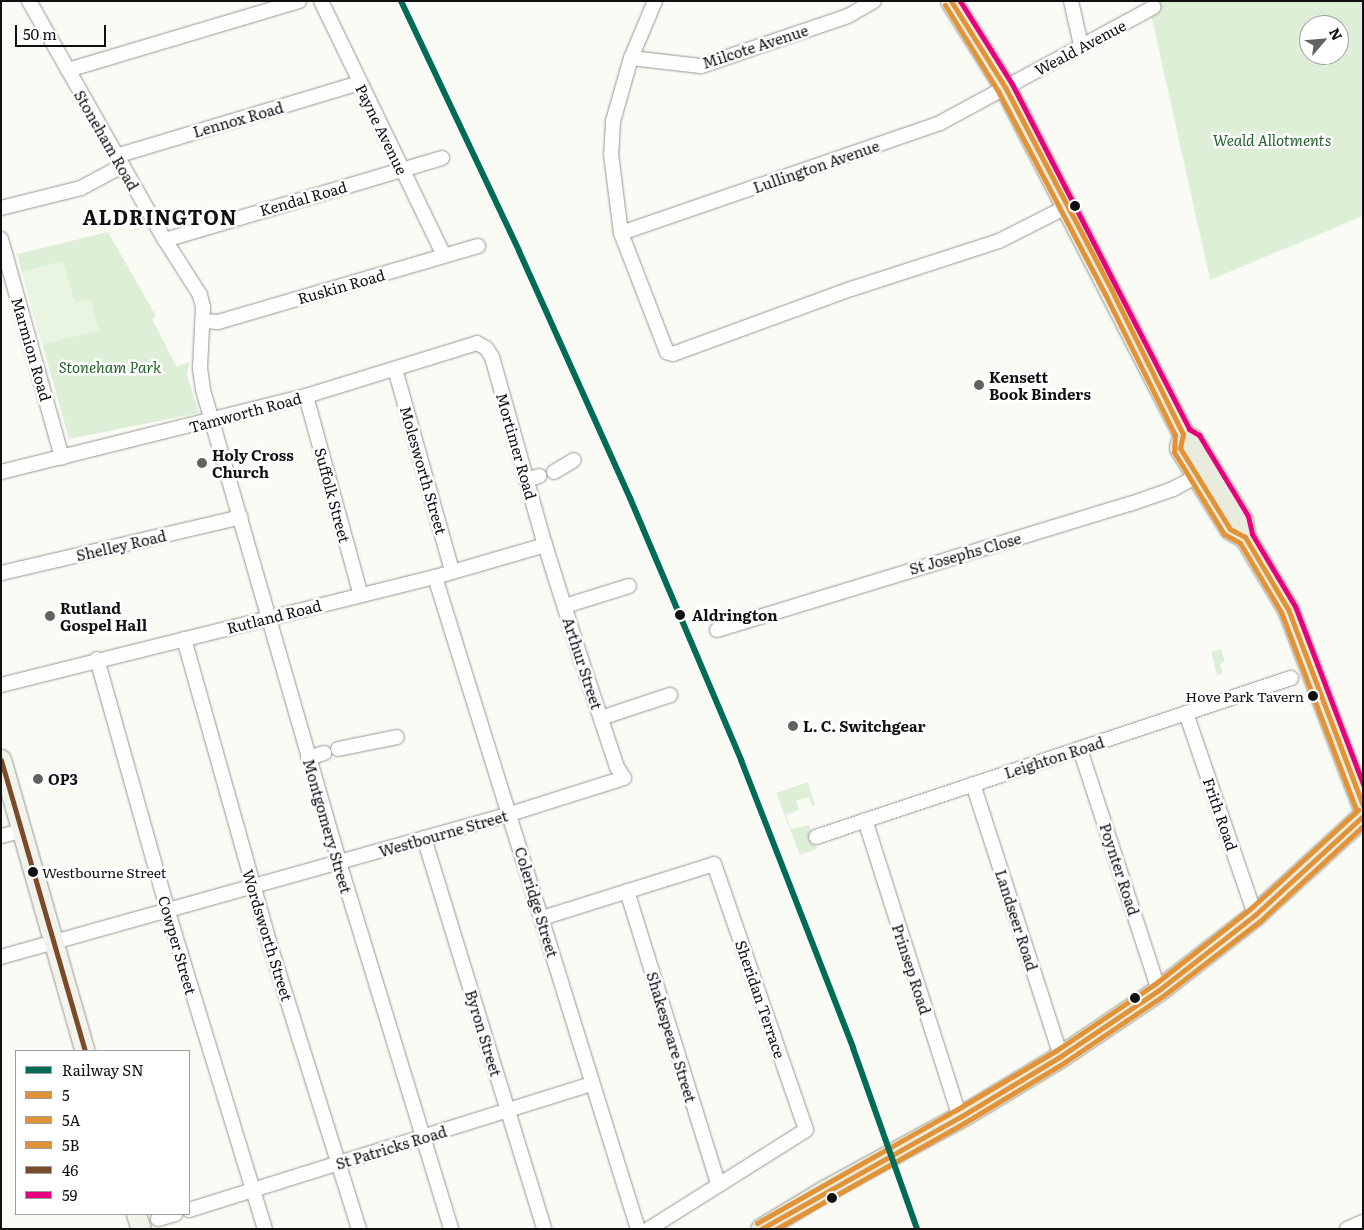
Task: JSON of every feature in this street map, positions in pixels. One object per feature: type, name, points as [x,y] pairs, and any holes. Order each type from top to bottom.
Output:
[{"type":"main road","points":[[952,1],[1005,87],[1068,206],[1183,434],[1180,448],[1204,473],[1230,529],[1245,537],[1288,609],[1363,806]]},
{"type":"main road","points":[[761,1229],[824,1191],[960,1117],[1061,1056],[1159,990],[1256,915],[1363,816]]},
{"type":"street","name":"Stoneham Road","points":[[29,1],[119,161],[165,240],[200,295],[204,321],[200,368],[213,420]]},
{"type":"street","points":[[68,70],[299,1]]},
{"type":"street","name":"Payne Avenue","points":[[321,1],[444,256]]},
{"type":"street","points":[[655,1],[639,32],[631,58],[614,121],[611,154],[621,232],[667,352],[673,354],[851,289],[999,240],[1068,206]]},
{"type":"street","name":"Milcote Avenue","points":[[631,58],[702,66],[848,16],[874,1]]},
{"type":"street","points":[[1071,1],[1081,46]]},
{"type":"street","name":"Weald Avenue","points":[[1005,87],[1154,7]]},
{"type":"street","name":"Lennox Road","points":[[1,208],[81,188],[119,161],[360,84]]},
{"type":"street","name":"Lullington Avenue","points":[[621,232],[940,123],[1005,87]]},
{"type":"street","name":"Kendal Road","points":[[165,240],[442,158]]},
{"type":"street","name":"Marmion Road","points":[[1,239],[7,280],[62,458]]},
{"type":"street","name":"Ruskin Road","points":[[204,321],[218,322],[478,246]]},
{"type":"street","name":"Tamworth Road","points":[[1,472],[306,396],[477,344],[486,348]]},
{"type":"street","name":"Mortimer Road","points":[[486,348],[492,357],[533,478],[545,545]]},
{"type":"street","name":"Molesworth Street","points":[[395,369],[452,570]]},
{"type":"street","name":"Suffolk Street","points":[[306,396],[361,595]]},
{"type":"street","name":"Montgomery Street","points":[[213,420],[271,617],[308,758],[338,862],[451,1229]]},
{"type":"street","points":[[554,472],[574,460]]},
{"type":"street","name":"St Josephs Close","points":[[717,630],[1120,507],[1173,489],[1204,473]]},
{"type":"street","name":"Shelley Road","points":[[1,573],[241,517]]},
{"type":"street","name":"Rutland Road","points":[[1,685],[97,659],[361,595],[545,545]]},
{"type":"street","name":"Arthur Street","points":[[545,545],[617,767],[624,778]]},
{"type":"street","name":"Coleridge Street","points":[[434,576],[510,814],[638,1229]]},
{"type":"street","points":[[565,606],[629,586]]},
{"type":"street","name":"Wordsworth Street","points":[[184,639],[253,886],[359,1229]]},
{"type":"street","name":"Cowper Street","points":[[97,659],[168,912],[265,1229]]},
{"type":"street","name":"Leighton Road","points":[[816,837],[1291,678]]},
{"type":"street","points":[[601,718],[670,695]]},
{"type":"street","name":"Frith Road","points":[[1186,713],[1256,915]]},
{"type":"street","points":[[338,749],[397,737]]},
{"type":"street","name":"Poynter Road","points":[[1080,749],[1159,990]]},
{"type":"street","points":[[308,758],[324,753]]},
{"type":"street","points":[[1,759],[85,1050]]},
{"type":"street","name":"Westbourne Street","points":[[1,957],[168,912],[253,886],[510,814],[624,778]]},
{"type":"street","name":"Landseer Road","points":[[973,784],[1061,1056]]},
{"type":"street","name":"Prinsep Road","points":[[865,820],[960,1117]]},
{"type":"street","points":[[1,836],[21,832]]},
{"type":"street","name":"Byron Street","points":[[424,838],[544,1229]]},
{"type":"street","name":"Sheridan Terrace","points":[[542,918],[714,864],[806,1130],[718,1183],[649,1229]]},
{"type":"street","name":"Shakespeare Street","points":[[627,891],[718,1183]]},
{"type":"street","name":"St Patricks Road","points":[[190,1210],[592,1084]]},
{"type":"street","points":[[136,1215],[141,1229]]},
{"type":"street","points":[[158,1219],[172,1215]]},
{"type":"street","points":[[1347,1229],[1363,1222]]},
{"type":"green space","name":"Weald Allotments","points":[[1148,1],[1363,1],[1363,216],[1210,280]]},
{"type":"green space","name":"Stoneham Park","points":[[108,232],[156,316],[152,319],[177,367],[189,362],[187,375],[199,413],[69,439],[17,254]]},
{"type":"green space","points":[[63,261],[75,303],[90,299],[99,330],[42,345],[22,272]]},
{"type":"green space","points":[[1221,649],[1225,662],[1220,664],[1223,674],[1217,675],[1211,652]]},
{"type":"green space","points":[[808,782],[815,805],[812,806],[809,797],[796,801],[799,810],[786,815],[791,829],[809,825],[817,849],[800,855],[776,793]]},
{"type":"rail line","name":"SN","points":[[401,1],[519,251],[630,498],[741,760],[853,1048],[917,1229]]},
{"type":"transit line","name":"5","points":[[951,1],[1005,87],[1112,291],[1183,434],[1180,448],[1230,529],[1245,537],[1288,609],[1363,805]]},
{"type":"transit line","name":"59","points":[[960,1],[1012,84],[1189,429],[1199,435],[1248,516],[1252,534],[1295,606],[1363,784]]},
{"type":"transit line","name":"5A","points":[[945,5],[998,91],[1105,294],[1175,435],[1174,452],[1224,534],[1240,543],[1281,612],[1356,809]]},
{"type":"transit line","name":"46","points":[[1,760],[85,1050]]},
{"type":"transit line","name":"5B","points":[[757,1223],[956,1110],[1057,1050],[1155,984],[1250,909],[1358,810]]},
{"type":"transit line","name":"5","points":[[761,1229],[960,1117],[1061,1056],[1159,990],[1255,915],[1363,816]]},
{"type":"transit line","name":"5A","points":[[776,1229],[964,1123],[1065,1062],[1163,996],[1260,921],[1363,826]]},
{"type":"place","name":"Kensett Book Binders","points":[[979,385]]},
{"type":"place","name":"Holy Cross Church","points":[[202,463]]},
{"type":"place","name":"Aldrington","points":[[680,615]]},
{"type":"place","name":"Rutland Gospel Hall","points":[[50,616]]},
{"type":"place","name":"Hove Park Tavern","points":[[1313,696]]},
{"type":"place","name":"L. C. Switchgear","points":[[793,726]]},
{"type":"place","name":"OP3","points":[[38,779]]},
{"type":"place","name":"Westbourne Street","points":[[33,872]]},
{"type":"district","name":"ALDRINGTON","points":[[160,216]]}]
